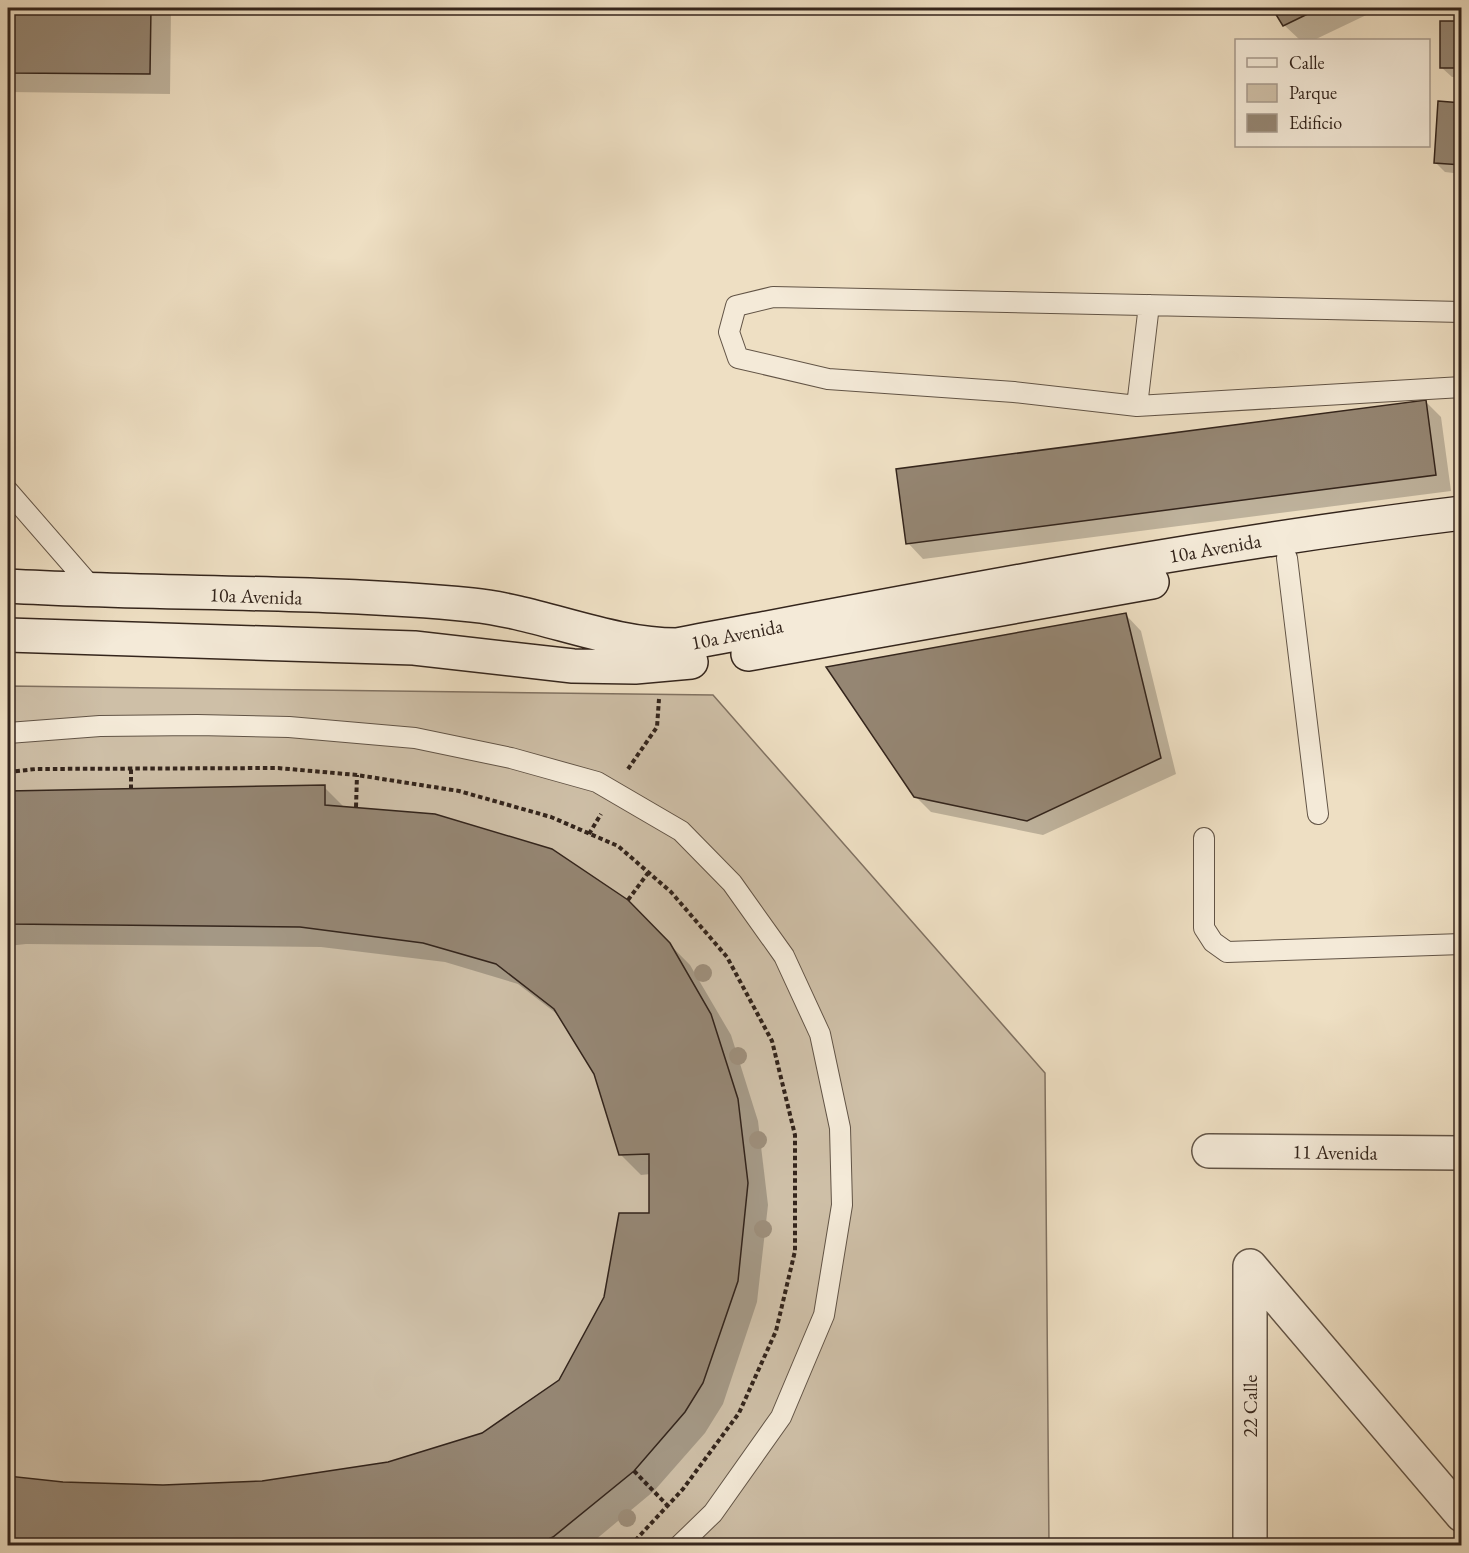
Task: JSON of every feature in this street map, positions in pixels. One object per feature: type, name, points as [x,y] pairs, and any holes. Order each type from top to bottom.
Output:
[{"type":"main road","name":"10a Avenida","points":[[8,586],[442,602],[506,608],[586,630],[653,644],[678,645],[1251,542],[1461,513]]},
{"type":"main road","name":"10a Avenida","points":[[8,635],[414,648],[573,666],[642,666],[717,659],[773,650],[1287,558],[1461,531]]},
{"type":"main road","name":"11 Avenida","points":[[1209,1151],[1461,1154]]},
{"type":"main road","name":"22 Calle","points":[[1250,1545],[1250,1266],[1461,1515]]},
{"type":"lane","points":[[1461,312],[773,297],[736,306],[729,332],[738,358],[828,378],[1014,392],[1137,406],[1461,387]]},
{"type":"lane","points":[[1137,406],[1149,305]]},
{"type":"lane","points":[[8,491],[95,591]]},
{"type":"lane","points":[[1287,558],[1318,814]]},
{"type":"lane","points":[[8,733],[100,726],[197,724],[289,727],[416,738],[501,756],[597,782],[681,831],[732,883],[784,956],[820,1034],[840,1128],[842,1205],[824,1315],[780,1416],[713,1512],[679,1545]]},
{"type":"lane","points":[[1204,838],[1204,928],[1213,942],[1227,952],[1461,944]]},
{"type":"path","points":[[635,759],[657,727],[660,696]]},
{"type":"path","points":[[8,772],[131,768],[278,768],[357,775],[459,791],[551,817],[618,846],[671,892],[727,957],[772,1041],[795,1135],[795,1251],[776,1331],[739,1413],[683,1489],[630,1545]]},
{"type":"path","points":[[131,768],[131,789]]},
{"type":"path","points":[[356,807],[357,775]]},
{"type":"path","points":[[628,900],[648,873]]},
{"type":"path","points":[[634,1471],[668,1506]]},
{"type":"green space","points":[[8,686],[713,695],[1045,1073],[1049,1545],[8,1546]]},
{"type":"building","points":[[8,8],[151,8],[150,74],[8,73]]},
{"type":"building","points":[[1272,8],[1320,8],[1283,26]]},
{"type":"building","points":[[1440,21],[1462,21],[1462,68],[1440,68]]},
{"type":"building","points":[[1438,101],[1462,103],[1462,165],[1434,163]]},
{"type":"building","points":[[1426,400],[1436,475],[906,544],[896,469]]},
{"type":"building","points":[[1126,613],[1161,758],[1027,821],[914,797],[826,667]]},
{"type":"building","points":[[325,785],[325,805],[435,814],[552,849],[628,900],[670,943],[711,1014],[738,1099],[748,1183],[738,1281],[703,1383],[685,1412],[634,1471],[553,1537],[532,1546],[8,1546],[8,1476],[63,1482],[163,1485],[262,1481],[388,1462],[482,1433],[559,1380],[604,1297],[619,1213],[649,1213],[649,1154],[619,1155],[594,1074],[554,1009],[496,964],[423,943],[300,927],[8,924],[8,791]]}]
